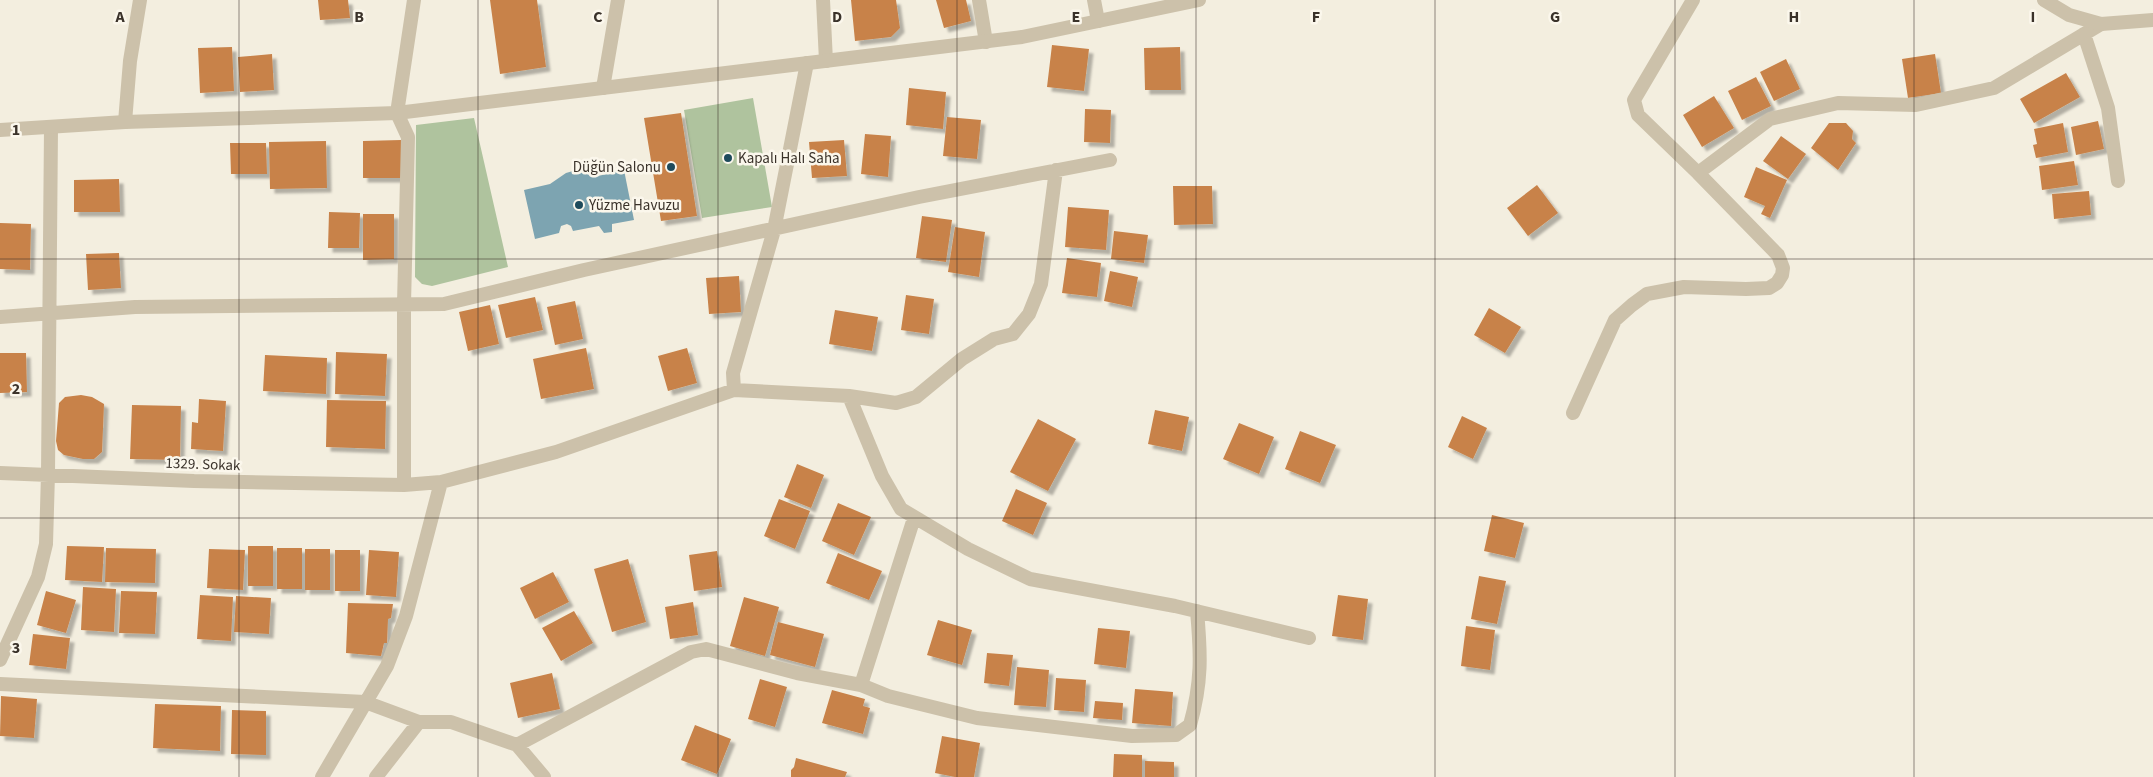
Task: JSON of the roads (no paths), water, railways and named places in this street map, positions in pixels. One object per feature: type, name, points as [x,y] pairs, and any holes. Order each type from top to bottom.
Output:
[{"type":"street","points":[[125,122],[130,61],[140,0]]},
{"type":"street","points":[[404,485],[404,304],[408,137],[397,113],[414,0]]},
{"type":"street","points":[[603,88],[618,0]]},
{"type":"street","points":[[823,0],[826,61]]},
{"type":"street","points":[[979,0],[986,42]]},
{"type":"street","points":[[1094,0],[1098,21]]},
{"type":"street","points":[[0,130],[125,122],[397,113],[1022,37],[1199,0]]},
{"type":"street","points":[[1574,412],[1615,320],[1647,294],[1684,287],[1769,288],[1777,283],[1782,275],[1783,268],[1778,255],[1638,115],[1634,100],[1693,0]]},
{"type":"street","points":[[2044,0],[2068,15],[2101,24],[2153,20]]},
{"type":"street","points":[[1698,173],[1770,119],[1838,103],[1916,105],[1994,88],[2101,24]]},
{"type":"street","points":[[2084,34],[2108,108],[2118,181]]},
{"type":"street","points":[[807,63],[774,230],[733,373],[734,390],[849,396],[896,403],[916,397],[962,359],[994,340],[1013,334],[1029,314],[1041,284],[1056,170]]},
{"type":"street","points":[[0,660],[38,577],[46,544],[51,128]]},
{"type":"street","points":[[0,317],[136,307],[444,304],[584,270],[919,197],[1110,160]]},
{"type":"street","name":"1329. Sokak","points":[[0,473],[194,481],[404,485],[441,482],[556,452],[734,390]]},
{"type":"street","points":[[849,396],[882,476],[901,509],[968,550],[1030,579],[1197,611],[1309,638]]},
{"type":"street","points":[[322,777],[387,666],[406,616],[441,482]]},
{"type":"street","points":[[861,685],[914,518]]},
{"type":"street","points":[[517,744],[691,652],[706,649],[797,673],[861,685],[888,696],[978,718],[1132,736],[1176,735],[1190,725],[1198,700],[1202,656],[1197,611]]},
{"type":"street","points":[[0,684],[365,702],[419,722],[451,722],[517,744],[544,777]]},
{"type":"street","points":[[376,777],[419,722]]},
{"type":"water","name":"Yüzme Havuzu","points":[[624,170],[634,220],[612,224],[612,232],[604,233],[599,226],[573,231],[571,226],[567,224],[561,226],[559,233],[535,239],[524,190],[550,184],[566,173],[573,171],[589,172],[598,176]]},
{"type":"place","name":"Kapalı Halı Saha","points":[[728,158]]},
{"type":"place","name":"Düğün Salonu","points":[[671,167]]},
{"type":"place","name":"Yüzme Havuzu","points":[[579,205]]}]
